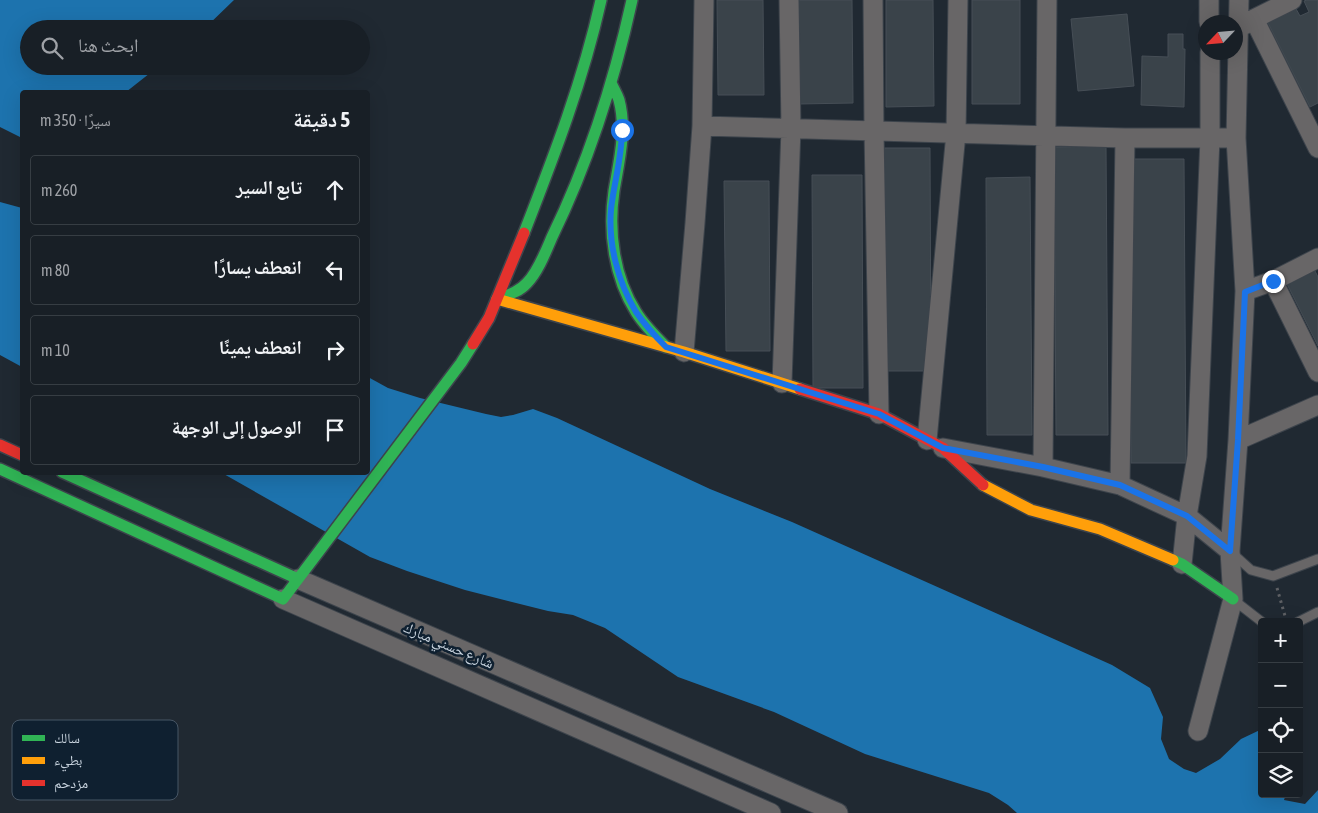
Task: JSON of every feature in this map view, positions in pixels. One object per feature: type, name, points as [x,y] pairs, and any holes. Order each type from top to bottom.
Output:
[{"type":"main road","points":[[283,599],[461,363],[479,335],[497,299],[554,158],[588,56],[601,0]]},
{"type":"main road","points":[[497,299],[511,295],[529,280],[561,221],[601,117],[632,0]]},
{"type":"main road","points":[[611,83],[622,114],[621,155],[611,210],[611,228],[617,269],[625,291],[636,312],[666,347]]},
{"type":"main road","points":[[497,299],[684,352],[879,414],[935,444],[984,486],[1031,510],[1100,529],[1182,564],[1233,599]]},
{"type":"main road","points":[[0,445],[20,454]]},
{"type":"main road","name":"شارع حسني مبارك","points":[[0,469],[283,599]]},
{"type":"main road","name":"شارع حسني مبارك","points":[[69,475],[298,579]]},
{"type":"street","points":[[684,352],[702,126],[704,0]]},
{"type":"street","points":[[782,383],[791,128],[789,0]]},
{"type":"street","points":[[873,0],[879,414]]},
{"type":"street","points":[[958,0],[956,133],[935,444],[1120,485],[1187,516],[1230,551]]},
{"type":"street","points":[[1043,467],[1047,0]]},
{"type":"street","points":[[1209,0],[1210,15]]},
{"type":"street","points":[[1239,0],[1246,23],[1313,126],[1318,148]]},
{"type":"street","points":[[1246,23],[1292,0]]},
{"type":"street","points":[[1198,731],[1233,599],[1230,551],[1238,440],[1245,292],[1236,138],[1246,23]]},
{"type":"street","points":[[1182,564],[1187,516],[1197,456],[1210,138],[1210,60]]},
{"type":"street","points":[[702,126],[1125,138],[1236,138]]},
{"type":"street","points":[[1120,485],[1125,138]]},
{"type":"street","points":[[1245,292],[1273,281],[1318,258]]},
{"type":"street","points":[[1273,281],[1318,372]]},
{"type":"street","points":[[1238,440],[1318,405]]},
{"type":"street","name":"شارع حسني مبارك","points":[[298,579],[838,813]]},
{"type":"street","name":"شارع حسني مبارك","points":[[283,599],[771,813]]},
{"type":"lane","points":[[1230,551],[1251,570],[1273,576],[1318,559]]},
{"type":"lane","points":[[1233,599],[1258,619]]},
{"type":"lane","points":[[1303,620],[1318,612]]},
{"type":"path","points":[[1273,576],[1286,618]]},
{"type":"water","points":[[0,0],[234,0],[213,20],[20,20],[20,75],[148,75],[129,90],[20,90],[20,137],[0,127]]},
{"type":"water","points":[[0,202],[20,207],[20,366],[0,355]]},
{"type":"water","points":[[370,378],[388,388],[420,398],[501,417],[533,409],[557,418],[710,489],[792,522],[1112,665],[1150,688],[1163,717],[1161,739],[1169,759],[1184,769],[1196,773],[1220,759],[1241,739],[1258,731],[1258,798],[1285,798],[1284,800],[1305,804],[1318,790],[1318,813],[1017,813],[989,793],[865,754],[774,712],[678,677],[605,628],[573,615],[548,611],[465,590],[370,557],[226,475],[370,475]]},
{"type":"building","points":[[717,0],[763,0],[764,95],[718,95]]},
{"type":"building","points":[[797,0],[852,0],[853,103],[798,104]]},
{"type":"building","points":[[886,0],[933,0],[934,106],[886,107]]},
{"type":"building","points":[[972,0],[1020,0],[1020,104],[972,104]]},
{"type":"building","points":[[1318,0],[1318,103],[1310,107],[1267,21],[1295,7],[1300,16],[1309,12],[1304,1]]},
{"type":"building","points":[[1127,14],[1134,86],[1078,91],[1071,19]]},
{"type":"building","points":[[1168,34],[1183,34],[1183,49],[1185,49],[1184,107],[1141,105],[1142,56],[1168,57]]},
{"type":"building","points":[[1106,146],[1108,435],[1056,435],[1054,147]]},
{"type":"building","points":[[882,148],[930,148],[931,371],[883,371]]},
{"type":"building","points":[[1129,159],[1184,159],[1186,463],[1131,463]]},
{"type":"building","points":[[812,175],[862,175],[863,388],[813,388]]},
{"type":"building","points":[[1030,177],[1032,435],[987,435],[986,178]]},
{"type":"building","points":[[724,181],[769,181],[770,351],[726,351]]},
{"type":"building","points":[[1314,269],[1318,277],[1318,346],[1286,282]]},
{"type":"traffic: fast","points":[[524,233],[577,89],[601,0]]},
{"type":"traffic: fast","points":[[497,299],[513,293],[524,286],[535,273],[544,255],[589,150],[609,91],[632,0]]},
{"type":"traffic: fast","points":[[611,83],[619,100],[622,123],[621,146],[612,207],[614,254],[628,298],[636,312],[666,347]]},
{"type":"traffic: fast","points":[[0,469],[283,599],[461,363],[473,344]]},
{"type":"traffic: fast","points":[[69,475],[298,579]]},
{"type":"traffic: fast","points":[[1173,560],[1182,564],[1233,599]]},
{"type":"traffic: slow","points":[[497,299],[684,352],[800,389]]},
{"type":"traffic: slow","points":[[983,485],[1031,510],[1100,529],[1173,560]]},
{"type":"traffic: jam","points":[[473,344],[489,318],[524,233]]},
{"type":"traffic: jam","points":[[800,389],[879,414],[943,448],[983,485]]},
{"type":"traffic: jam","points":[[0,445],[20,454]]},
{"type":"route","points":[[622,130],[621,155],[611,210],[611,228],[617,269],[625,291],[636,312],[666,347],[879,414],[943,448],[981,454],[1120,485],[1187,516],[1230,551],[1238,440],[1245,292],[1273,281]]}]
